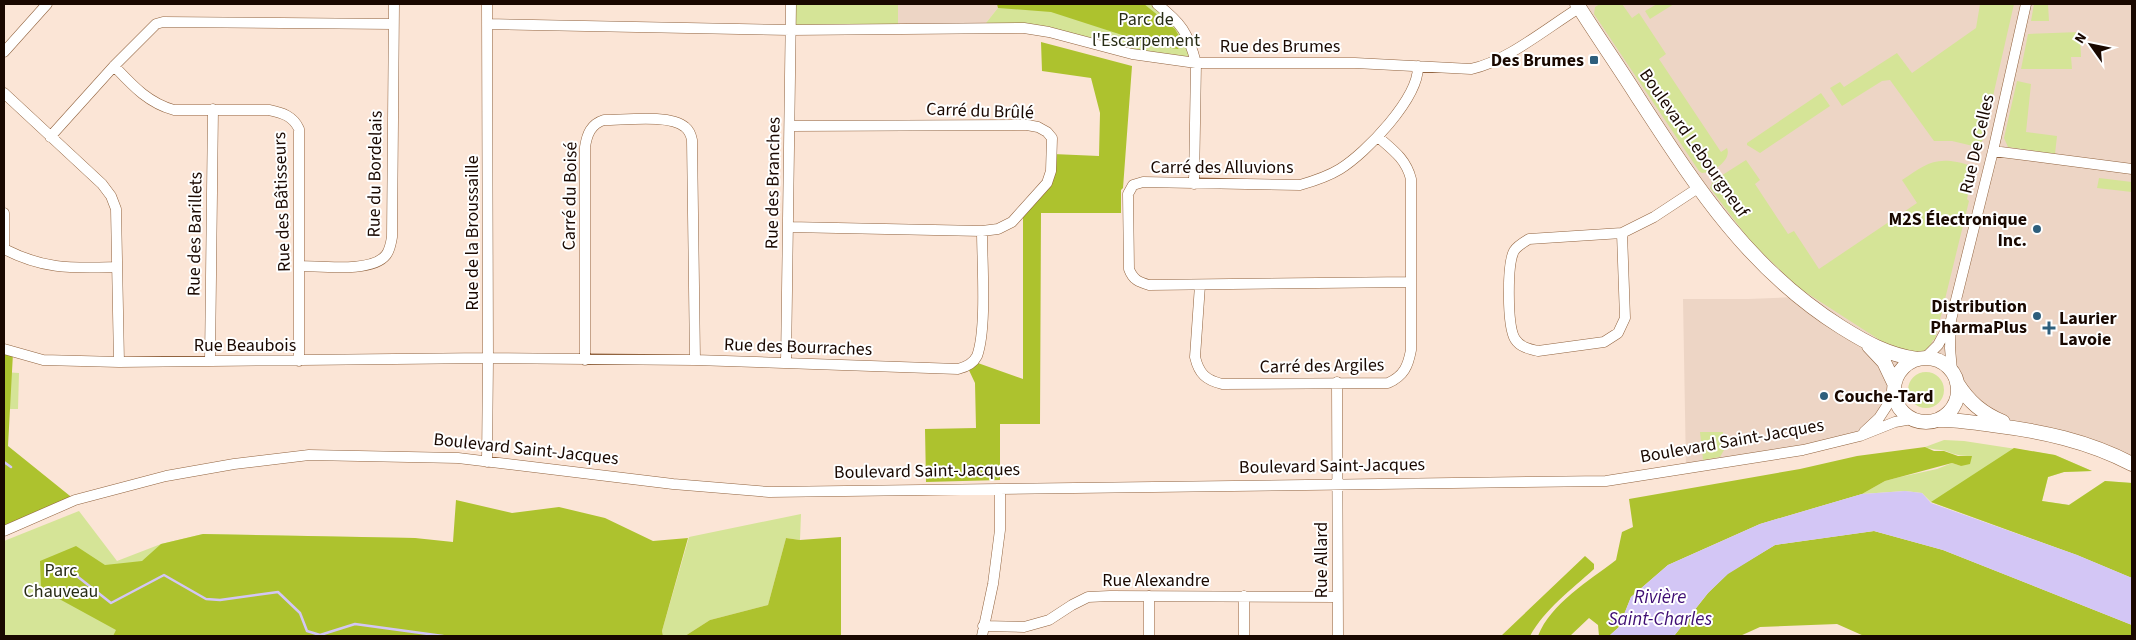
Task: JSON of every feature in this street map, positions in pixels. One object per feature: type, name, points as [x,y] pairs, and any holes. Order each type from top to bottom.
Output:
[{"type":"main road","name":"Boulevard Lebourgneuf","points":[[1578,6],[1698,188],[1748,250],[1797,296],[1867,344],[1884,362],[1894,389]]},
{"type":"main road","name":"Boulevard Lebourgneuf","points":[[1867,344],[1894,354],[1921,359]]},
{"type":"main road","points":[[2017,428],[1979,409],[1969,400],[1955,377],[1937,360],[1921,359],[1906,365],[1900,371],[1894,389],[1900,410],[1912,419],[1930,422],[1952,419],[2017,428],[2093,446],[2132,464]]},
{"type":"main road","points":[[1939,420],[1953,409],[1958,392],[1955,377]]},
{"type":"street","points":[[4,52],[47,4]]},
{"type":"street","name":"Rue du Bordelais","points":[[300,266],[359,267],[385,257],[390,248],[392,236],[394,4]]},
{"type":"street","name":"Rue de la Broussaille","points":[[487,4],[487,462]]},
{"type":"street","name":"Rue des Branches","points":[[786,363],[790,227],[791,4]]},
{"type":"street","points":[[1157,4],[1178,20],[1191,43],[1196,63],[1194,184]]},
{"type":"street","name":"Rue De Celles","points":[[1955,377],[1950,348],[1951,320],[1993,152],[2026,4]]},
{"type":"street","name":"Rue des Brumes","points":[[487,24],[790,30],[1024,28],[1049,32],[1132,54],[1196,63],[1355,63],[1471,70],[1501,58],[1578,6]]},
{"type":"street","points":[[50,137],[149,29],[164,22],[393,24]]},
{"type":"street","name":"Rue des Bâtisseurs","points":[[114,66],[151,101],[163,107],[174,110],[269,110],[280,112],[295,121],[299,129],[299,361]]},
{"type":"street","name":"Carré des Alluvions","points":[[1411,282],[1149,285],[1135,280],[1129,269],[1128,194],[1134,185],[1143,182],[1300,184],[1320,180],[1341,169],[1378,137],[1403,106],[1418,76],[1418,66]]},
{"type":"street","points":[[4,93],[102,184],[111,196],[116,209],[118,362]]},
{"type":"street","name":"Rue des Barillets","points":[[210,360],[213,109]]},
{"type":"street","name":"Carré du Boisé","points":[[585,360],[585,147],[587,135],[591,127],[604,120],[669,120],[684,126],[690,132],[692,140],[695,360]]},
{"type":"street","name":"Carré du Brûlé","points":[[790,126],[1027,125],[1038,127],[1047,132],[1052,138],[1053,147],[1051,171],[1047,183],[1012,222],[998,229],[982,231],[790,227]]},
{"type":"street","name":"Carré des Argiles","points":[[1200,285],[1196,357],[1202,376],[1211,381],[1222,384],[1388,382],[1398,379],[1404,373],[1409,363],[1411,350],[1411,180],[1408,167],[1378,137]]},
{"type":"street","points":[[1993,152],[2132,169]]},
{"type":"street","points":[[1622,234],[1625,318],[1618,333],[1604,342],[1538,351],[1520,344],[1514,338],[1510,327],[1511,260],[1515,250],[1529,239],[1622,234],[1654,217],[1698,188]]},
{"type":"street","points":[[4,213],[4,249],[27,261],[66,268],[117,267]]},
{"type":"street","name":"Rue des Bourraches","points":[[488,358],[695,360],[958,368],[967,366],[977,356],[982,328],[982,231]]},
{"type":"street","name":"Rue De Celles","points":[[1921,359],[1938,345],[1951,320]]},
{"type":"street","name":"Rue Beaubois","points":[[4,349],[43,360],[118,362],[488,358]]},
{"type":"street","name":"Rue Allard","points":[[1337,382],[1338,636]]},
{"type":"street","name":"Boulevard Saint-Jacques","points":[[1860,436],[1879,418],[1894,389]]},
{"type":"street","name":"Boulevard Saint-Jacques","points":[[4,531],[75,500],[166,476],[234,464],[318,455],[449,458],[674,484],[769,492],[1606,481],[1803,450],[1860,436],[1895,422],[1912,419]]},
{"type":"street","points":[[983,631],[993,584],[1000,530],[1000,489]]},
{"type":"street","points":[[1149,596],[1149,636]]},
{"type":"street","points":[[1244,596],[1244,636]]},
{"type":"street","name":"Rue Alexandre","points":[[983,631],[1024,626],[1049,620],[1088,597],[1337,597]]},
{"type":"shaded area","points":[[898,4],[1001,4],[982,28],[898,29]]},
{"type":"shaded area","points":[[1577,4],[2132,4],[2132,464],[1989,416],[1957,383],[1947,366],[1937,360],[1925,358],[1910,362],[1900,371],[1894,390],[1860,436],[1686,469],[1683,299],[1796,297],[1748,250]]},
{"type":"green space","points":[[791,4],[898,4],[898,29],[790,30]]},
{"type":"green space","points":[[997,4],[1144,4],[1175,29],[1182,41],[1178,49],[1153,45],[1051,12],[998,8]]},
{"type":"green space","name":"Parc de l'Escarpement","points":[[1001,4],[1157,4],[1178,20],[1196,63],[1062,35],[982,28]]},
{"type":"green space","points":[[1600,4],[1622,4],[1632,18],[1639,13],[1666,54],[1659,59],[1721,152],[1727,148],[1727,157],[1716,168],[1702,173],[1699,171],[1594,14],[1595,7]]},
{"type":"green space","points":[[1657,4],[1674,4],[1650,19],[1645,11]]},
{"type":"green space","points":[[1980,4],[2014,4],[1983,140],[1978,145],[1973,146],[1952,141],[1934,141],[1890,80],[1882,81],[1842,106],[1830,88],[1840,82],[1844,87],[1897,53],[1912,73],[1976,28]]},
{"type":"green space","points":[[2034,4],[2048,4],[2049,21],[2031,21]]},
{"type":"green space","points":[[2080,32],[2081,57],[2071,57],[2072,69],[2021,69],[2028,34]]},
{"type":"green space","points":[[1041,42],[1132,66],[1123,188],[1121,190],[1121,213],[1041,213],[1040,424],[1000,424],[1000,480],[926,482],[925,429],[976,428],[975,383],[967,366],[975,362],[1023,379],[1023,211],[1038,195],[1053,154],[1099,156],[1100,113],[1091,78],[1042,71]]},
{"type":"green space","points":[[2017,81],[2031,84],[2026,132],[2057,136],[2055,154],[2008,147],[2004,138]]},
{"type":"green space","points":[[1821,93],[1830,106],[1760,153],[1747,145],[1747,143]]},
{"type":"green space","points":[[1746,160],[1760,180],[1755,184],[1788,234],[1794,231],[1819,269],[1917,203],[1902,180],[1922,167],[1934,162],[1963,163],[1971,167],[1973,173],[1967,199],[1969,201],[1935,340],[1925,350],[1908,352],[1890,344],[1889,346],[1799,288],[1751,242],[1710,188],[1713,181]]},
{"type":"green space","points":[[2099,178],[2132,182],[2132,192],[2097,188]]},
{"type":"green space","points":[[4,349],[13,353],[8,446],[75,500],[4,531]]},
{"type":"green space","points":[[4,372],[19,373],[18,409],[4,409]]},
{"type":"green space","points":[[1926,372],[1933,373],[1939,377],[1943,383],[1943,397],[1939,403],[1933,407],[1926,408],[1919,407],[1913,403],[1909,397],[1908,390],[1909,383],[1913,377],[1919,373]]},
{"type":"green space","points":[[1700,432],[1723,432],[1724,450],[1720,457],[1703,460]]},
{"type":"green space","points":[[1944,440],[1964,441],[2055,455],[2092,471],[2064,472],[2048,477],[2042,501],[2069,505],[2105,481],[2132,483],[2132,578],[2077,555],[1931,502],[1922,493],[1905,491],[1862,494],[1885,481],[1937,469],[1952,463],[1961,466],[1971,456],[1958,455],[1925,447]]},
{"type":"green space","points":[[1925,447],[1958,456],[1972,456],[1970,464],[1961,466],[1952,463],[1885,481],[1862,494],[1760,524],[1668,565],[1631,597],[1619,627],[1609,636],[1599,636],[1598,625],[1589,618],[1570,636],[1538,636],[1544,624],[1561,603],[1616,560],[1622,532],[1633,527],[1629,499],[1800,469],[1857,456]]},
{"type":"green space","points":[[2014,448],[2055,455],[2092,471],[2064,472],[2048,477],[2042,501],[2069,505],[2105,481],[2132,483],[2132,578],[2077,555],[1931,502]]},
{"type":"green space","points":[[456,500],[512,513],[559,507],[605,518],[653,541],[688,538],[662,631],[663,636],[113,636],[116,630],[41,589],[40,561],[76,546],[105,565],[142,561],[161,544],[203,534],[415,538],[453,542]]},
{"type":"green space","name":"Parc Chauveau","points":[[79,511],[117,561],[161,544],[203,534],[415,538],[614,636],[4,636],[4,541]]},
{"type":"green space","points":[[801,514],[800,540],[786,538],[768,605],[710,620],[685,636],[663,636],[662,631],[689,537]]},
{"type":"green space","points":[[1874,531],[1943,550],[2132,625],[2132,636],[1864,636],[1837,624],[1760,627],[1740,636],[1674,636],[1708,593],[1728,573],[1775,545]]},
{"type":"green space","points":[[841,537],[841,636],[685,636],[710,620],[768,605],[786,538],[800,540]]},
{"type":"green space","points":[[1585,556],[1594,564],[1594,569],[1551,608],[1530,636],[1501,636]]},
{"type":"water","name":"Rivière Saint-Charles","points":[[1905,491],[1922,493],[1931,503],[2077,555],[2132,578],[2132,625],[1943,550],[1874,531],[1775,545],[1728,574],[1708,593],[1674,636],[1609,636],[1619,627],[1631,597],[1668,565],[1760,524],[1862,494]]},
{"type":"waterway","points":[[4,462],[11,467]]},
{"type":"waterway","points":[[73,573],[111,603],[164,575],[206,599],[220,600],[278,592],[300,613],[307,631],[320,635],[355,624],[443,636]]},
{"type":"place","name":"Des Brumes","points":[[1594,60]]},
{"type":"place","name":"M2S Électronique Inc.","points":[[2037,229]]},
{"type":"place","name":"Distribution PharmaPlus","points":[[2037,316]]},
{"type":"place","name":"Laurier Lavoie","points":[[2049,328]]},
{"type":"place","name":"Couche-Tard","points":[[1824,396]]}]
